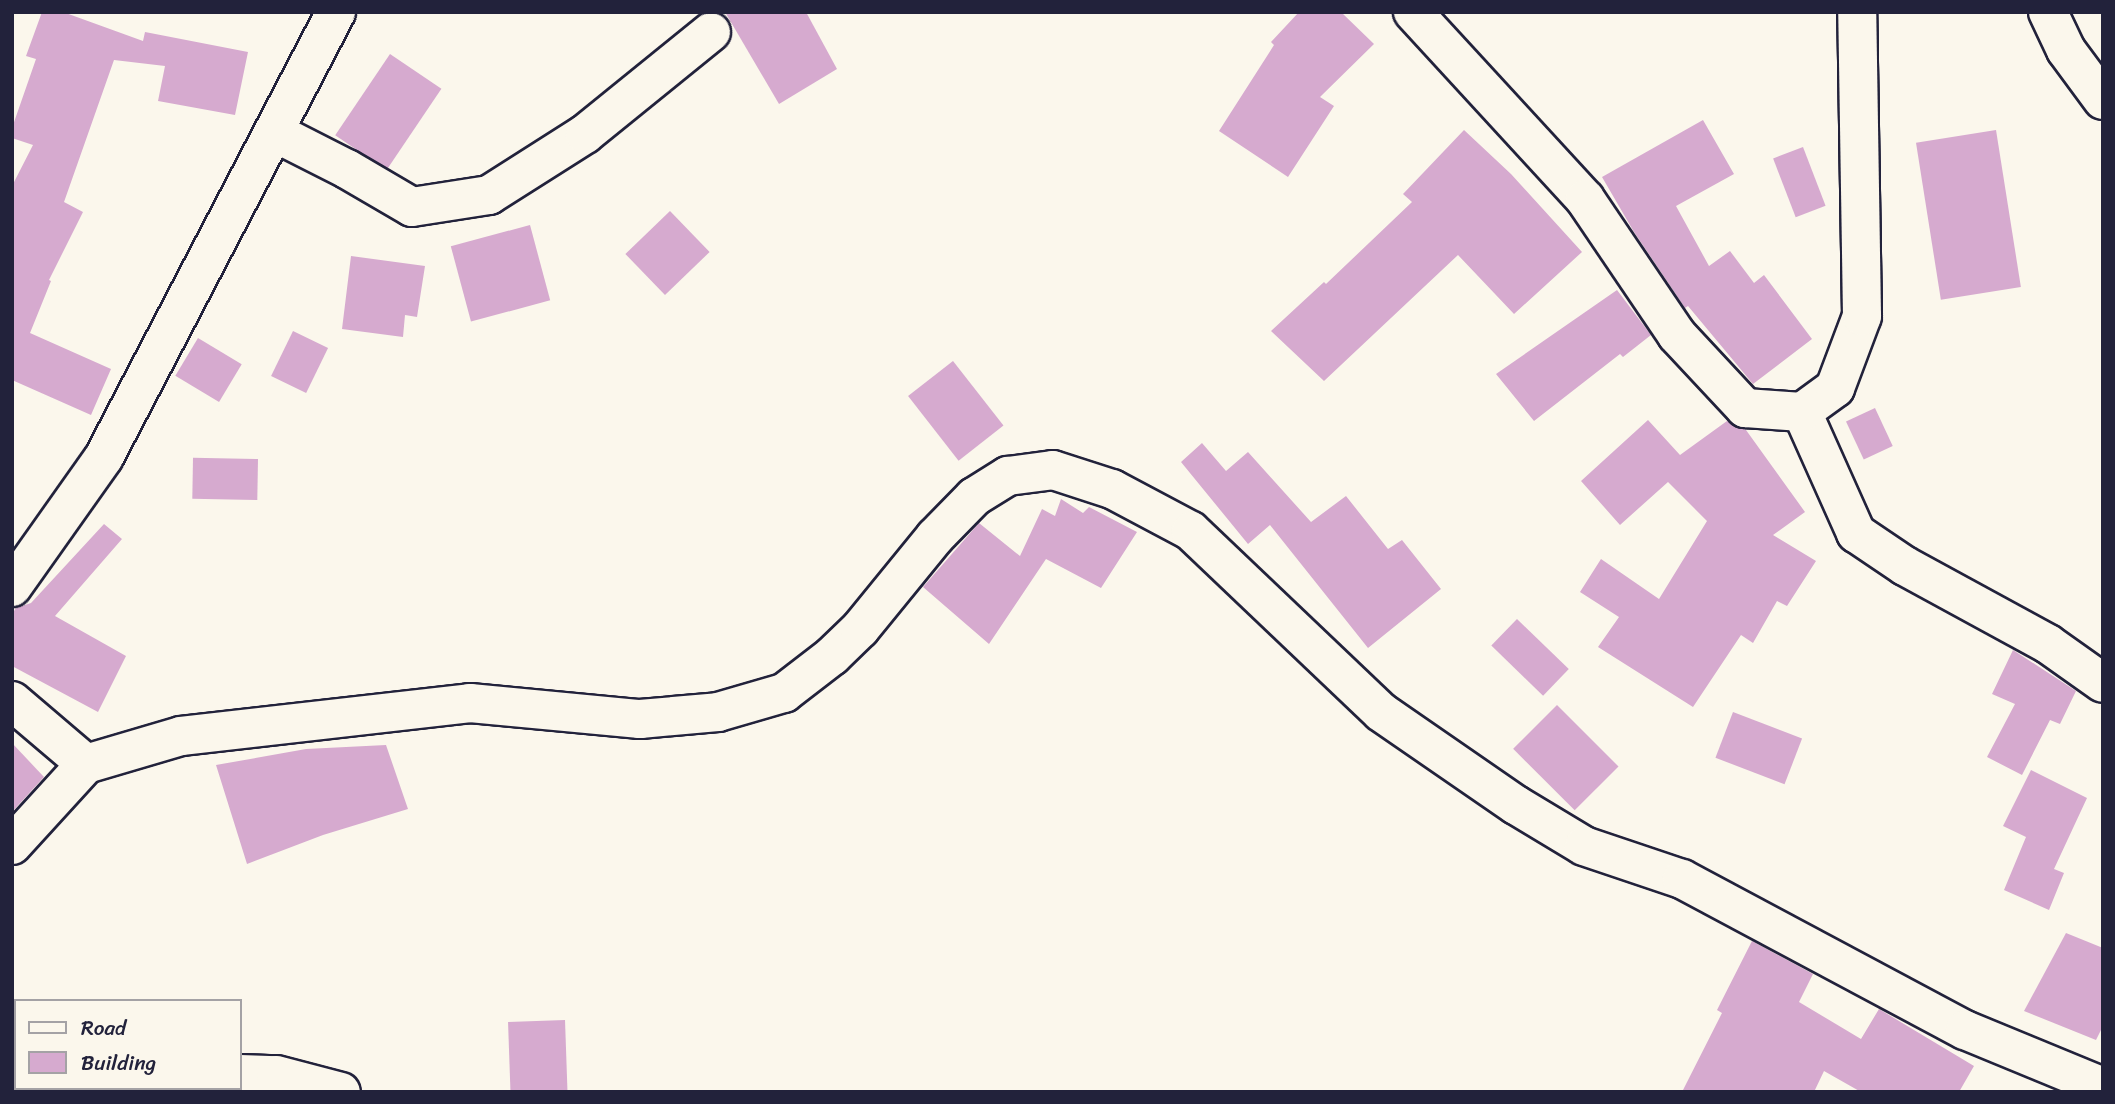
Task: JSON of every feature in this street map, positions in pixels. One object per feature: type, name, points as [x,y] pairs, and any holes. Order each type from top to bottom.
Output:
[{"type":"street","points":[[12,587],[104,457],[336,12]]},
{"type":"street","points":[[1413,12],[1584,199],[1677,335],[1745,408],[1802,412],[1835,388],[1862,316],[1857,12]]},
{"type":"street","points":[[2048,12],[2066,50],[2103,100]]},
{"type":"street","points":[[274,132],[347,169],[412,207],[489,195],[585,134],[711,32]]},
{"type":"street","points":[[2066,50],[2103,58]]},
{"type":"street","points":[[1802,412],[1856,533],[1905,566],[2048,645],[2103,683]]},
{"type":"street","points":[[12,845],[86,764],[181,736],[470,703],[640,719],[718,712],[784,693],[832,656],[860,629],[935,537],[974,497],[1008,476],[1053,470],[1112,489],[1191,531],[1381,712],[1516,805],[1584,846],[1682,879],[1965,1030],[2103,1087]]},
{"type":"street","points":[[12,701],[86,764]]},
{"type":"street","points":[[242,1074],[276,1075],[341,1092]]},
{"type":"building","points":[[42,12],[63,12],[143,41],[145,32],[248,52],[235,115],[158,101],[165,66],[114,60],[64,202],[83,212],[49,280],[51,281],[30,333],[111,369],[91,415],[12,380],[12,186],[33,145],[12,138],[12,128],[36,59],[26,56]]},
{"type":"building","points":[[725,12],[806,12],[837,69],[779,104]]},
{"type":"building","points":[[1299,12],[1341,12],[1374,44],[1320,97],[1334,106],[1288,177],[1219,131],[1274,45],[1271,42]]},
{"type":"building","points":[[390,54],[441,89],[387,170],[335,135]]},
{"type":"building","points":[[1703,120],[1734,174],[1676,206],[1709,266],[1730,251],[1754,283],[1764,275],[1812,339],[1753,384],[1688,306],[1685,308],[1634,232],[1602,177]]},
{"type":"building","points":[[1464,130],[1511,174],[1582,252],[1514,314],[1458,255],[1324,381],[1271,331],[1324,282],[1326,284],[1412,202],[1403,194]]},
{"type":"building","points":[[1996,130],[2021,287],[1941,300],[1916,143]]},
{"type":"building","points":[[1803,147],[1826,206],[1796,217],[1773,158]]},
{"type":"building","points":[[670,211],[710,252],[665,295],[625,254]]},
{"type":"building","points":[[530,225],[550,300],[471,322],[451,246]]},
{"type":"building","points":[[351,256],[425,266],[417,317],[405,315],[403,337],[342,329]]},
{"type":"building","points":[[1617,290],[1651,335],[1623,357],[1620,354],[1534,421],[1496,374]]},
{"type":"building","points":[[293,331],[328,348],[306,393],[271,376]]},
{"type":"building","points":[[198,338],[242,364],[219,402],[175,376]]},
{"type":"building","points":[[953,361],[1003,426],[959,461],[908,396]]},
{"type":"building","points":[[1875,408],[1893,446],[1864,460],[1846,422]]},
{"type":"building","points":[[1648,420],[1680,455],[1727,421],[1746,430],[1805,512],[1773,535],[1816,561],[1787,606],[1777,601],[1753,643],[1741,635],[1693,707],[1598,647],[1619,617],[1580,592],[1601,559],[1659,599],[1707,521],[1668,482],[1620,525],[1581,481]]},
{"type":"building","points":[[1202,443],[1226,471],[1248,452],[1311,522],[1346,496],[1388,549],[1402,540],[1441,589],[1368,648],[1270,525],[1248,544],[1181,462]]},
{"type":"building","points":[[193,458],[258,459],[257,500],[192,499]]},
{"type":"building","points":[[1061,499],[1083,513],[1089,507],[1137,532],[1101,588],[1046,559],[989,644],[923,587],[979,523],[1020,556],[1042,509],[1055,516]]},
{"type":"building","points":[[104,524],[122,539],[55,616],[126,656],[98,712],[12,666],[12,614],[16,608],[31,603]]},
{"type":"building","points":[[1517,619],[1569,669],[1543,696],[1491,646]]},
{"type":"building","points":[[2013,650],[2076,691],[2060,724],[2050,720],[2022,775],[1987,757],[2015,704],[1992,694]]},
{"type":"building","points":[[1557,705],[1619,767],[1575,810],[1513,749]]},
{"type":"building","points":[[1733,712],[1802,739],[1785,784],[1715,758]]},
{"type":"building","points":[[12,743],[44,777],[12,812]]},
{"type":"building","points":[[386,745],[408,809],[323,835],[247,864],[216,765],[306,749]]},
{"type":"building","points":[[2031,770],[2087,798],[2054,869],[2064,873],[2049,910],[2004,890],[2026,837],[2003,826]]},
{"type":"building","points":[[2066,933],[2103,948],[2103,1026],[2096,1040],[2024,1011]]},
{"type":"building","points":[[1752,941],[1813,974],[1799,1002],[1861,1039],[1879,1009],[1974,1066],[1959,1092],[1861,1092],[1824,1071],[1814,1092],[1682,1092],[1722,1013],[1717,1010]]},
{"type":"building","points":[[565,1020],[568,1092],[510,1092],[508,1022]]}]
